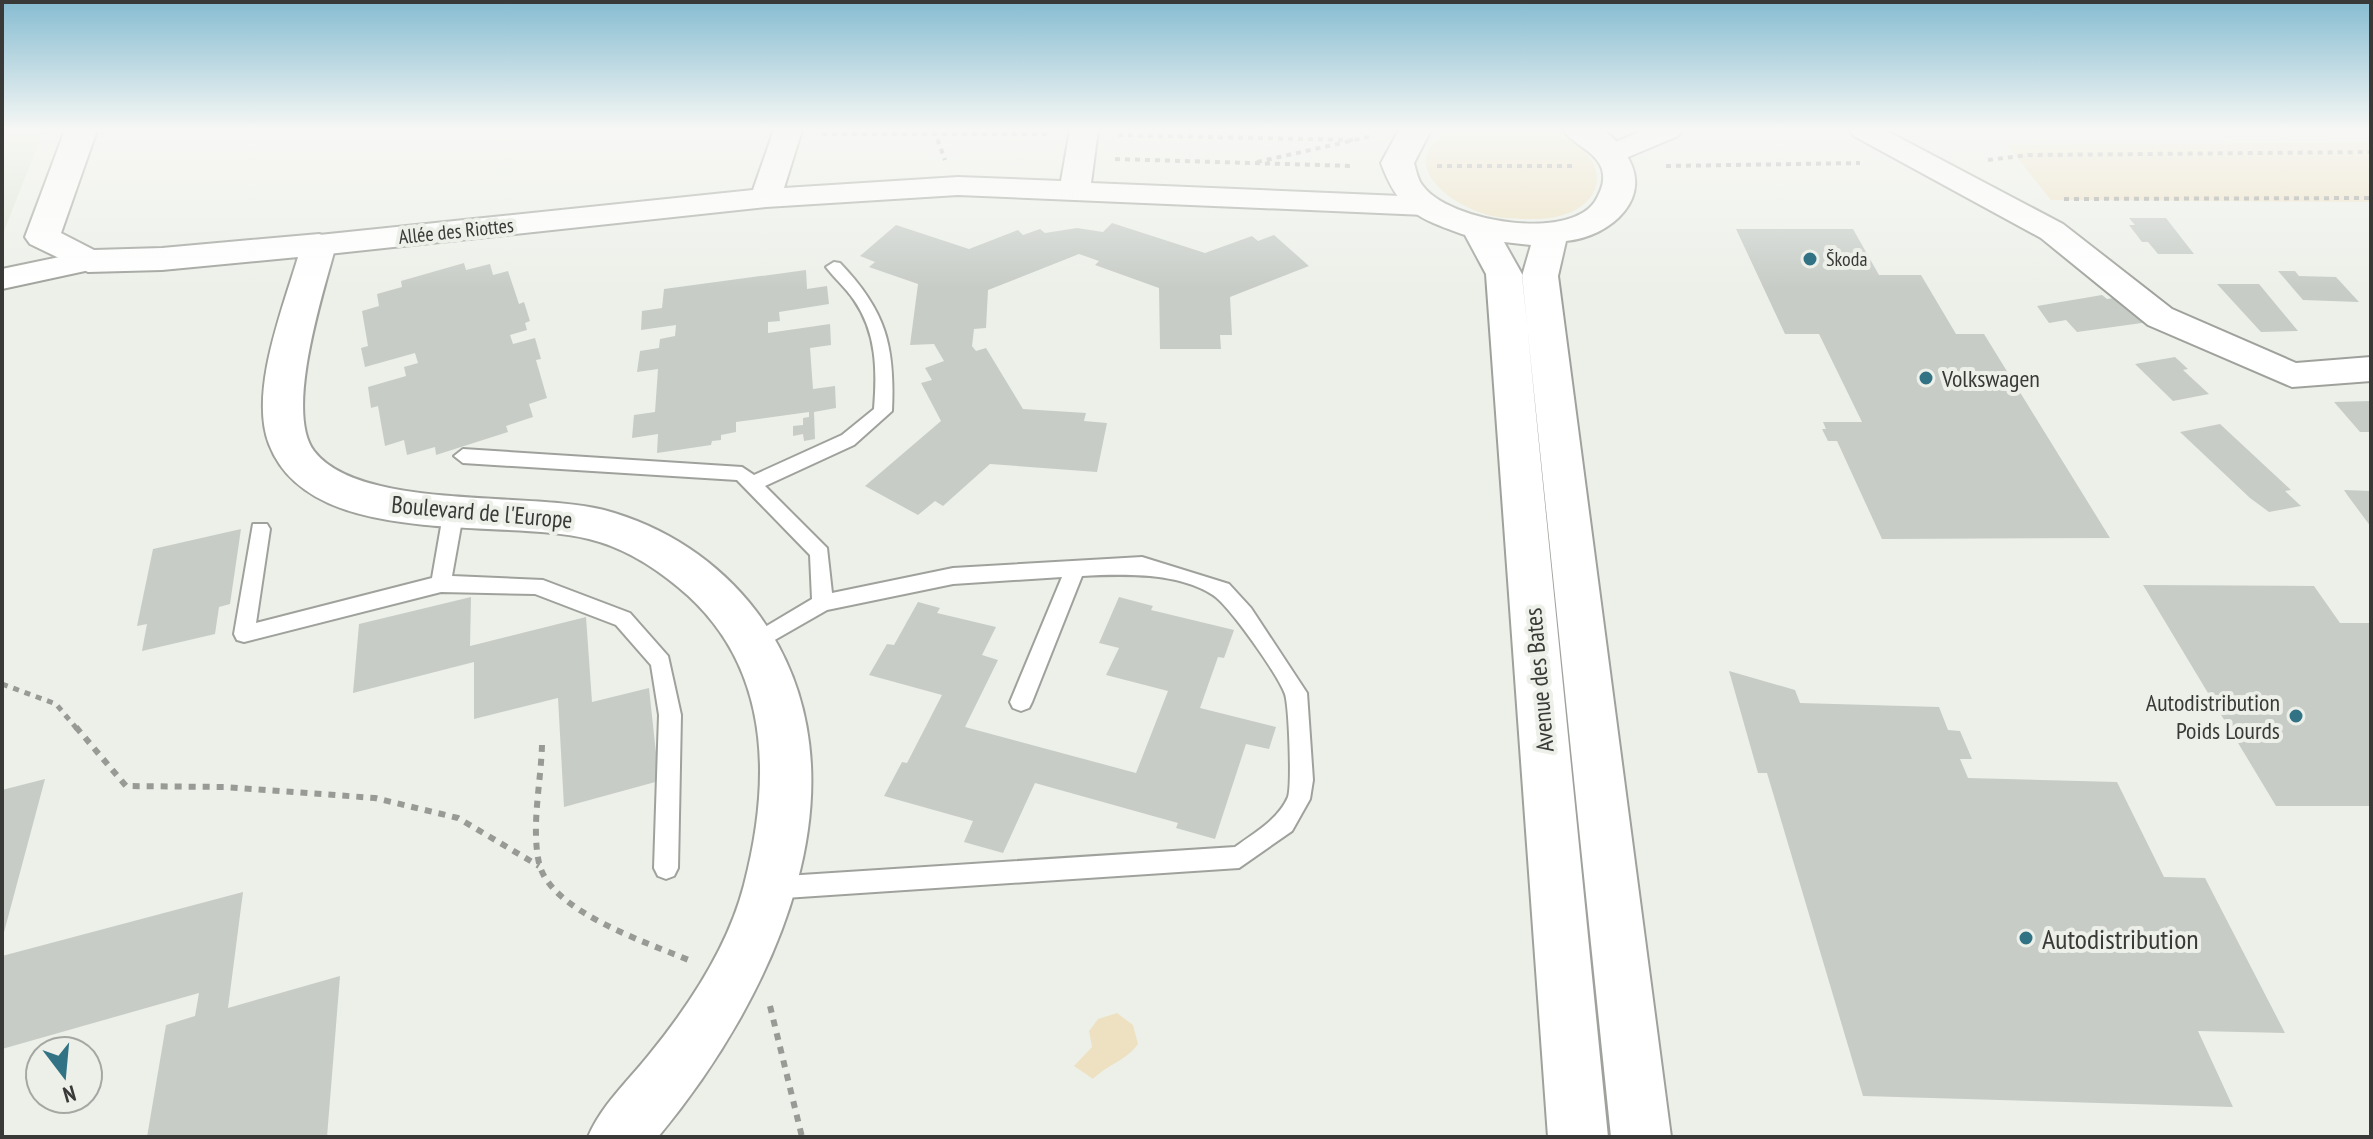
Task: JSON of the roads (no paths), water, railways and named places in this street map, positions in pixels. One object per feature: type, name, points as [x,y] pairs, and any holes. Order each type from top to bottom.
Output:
[{"type":"main road","points":[[62,183],[42,237],[88,261],[162,259],[319,245]]},
{"type":"main road","points":[[1410,183],[1408,191],[1425,206],[1450,220],[1480,230],[1516,235],[1551,234],[1583,226],[1607,212],[1620,194],[1621,183]]},
{"type":"main road","name":"Avenue des Bates","points":[[1480,230],[1504,274],[1578,1137]]},
{"type":"main road","name":"Avenue des Bates","points":[[1551,234],[1540,276],[1641,1137]]},
{"type":"main road","name":"Boulevard de l'Europe","points":[[319,245],[297,329],[283,406],[284,435],[308,472],[339,492],[375,502],[559,516],[627,535],[691,572],[730,608],[757,642],[774,683],[784,748],[783,822],[770,888],[733,979],[685,1059],[618,1137]]},
{"type":"street","points":[[766,198],[771,183]]},
{"type":"street","points":[[1075,190],[1076,183]]},
{"type":"street","name":"Allée des Riottes","points":[[1312,201],[1372,183]]},
{"type":"street","points":[[1974,183],[2054,215],[2160,317],[2292,375],[2371,369]]},
{"type":"street","points":[[1994,183],[2027,200],[2046,216],[2054,215]]},
{"type":"street","name":"Allée des Riottes","points":[[319,245],[766,198],[958,186],[1425,206]]},
{"type":"street","points":[[2,279],[88,261]]},
{"type":"lane","points":[[752,484],[848,440],[883,411],[887,365],[880,330],[851,283],[834,267]]},
{"type":"lane","points":[[463,456],[742,474],[820,553],[822,603]]},
{"type":"lane","points":[[441,584],[454,509]]},
{"type":"lane","points":[[260,529],[244,634],[441,584],[536,586],[623,619],[661,662],[670,715],[666,868]]},
{"type":"lane","points":[[757,642],[822,603],[953,576],[1142,565],[1222,590],[1244,614],[1296,693],[1302,780],[1299,799],[1284,824],[1239,857],[770,888]]},
{"type":"lane","points":[[1021,702],[1076,567]]},
{"type":"place","name":"Škoda","points":[[1810,259]]},
{"type":"place","name":"Volkswagen","points":[[1926,378]]},
{"type":"place","name":"Autodistribution Poids Lourds","points":[[2296,716]]},
{"type":"place","name":"Autodistribution","points":[[2026,938]]}]
